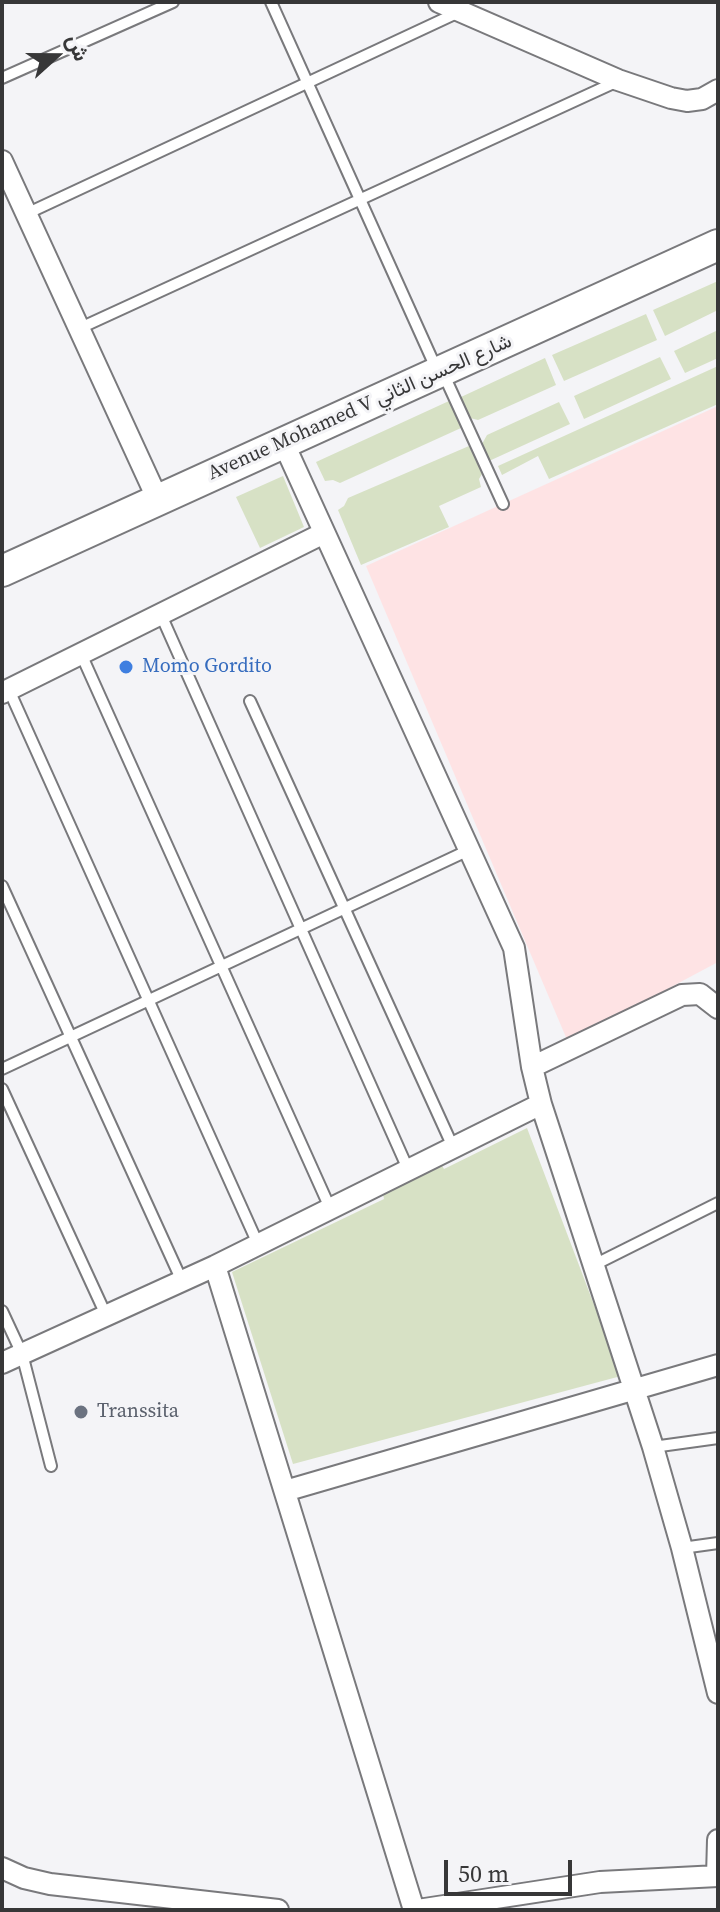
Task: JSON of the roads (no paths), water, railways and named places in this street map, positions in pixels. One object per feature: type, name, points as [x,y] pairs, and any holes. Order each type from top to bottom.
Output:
[{"type":"main road","name":"Avenue Mohamed V شارع الحسن الثاني","points":[[2,571],[718,245]]},
{"type":"street","points":[[439,2],[618,80],[687,101],[702,99],[718,90]]},
{"type":"street","points":[[2,161],[158,500]]},
{"type":"street","points":[[284,444],[514,948],[532,1067],[541,1104],[653,1447],[718,1693]]},
{"type":"street","points":[[5,692],[324,533]]},
{"type":"street","points":[[532,1067],[682,995],[700,994],[718,1008]]},
{"type":"street","points":[[2,1363],[215,1266],[541,1104]]},
{"type":"street","points":[[215,1266],[416,1910],[600,1882],[718,1876],[718,1840]]},
{"type":"street","points":[[285,1491],[718,1365]]},
{"type":"street","points":[[2,1868],[24,1878],[50,1884],[278,1910]]},
{"type":"lane","points":[[2,78],[173,2]]},
{"type":"lane","points":[[271,2],[503,504]]},
{"type":"lane","points":[[26,214],[460,11]]},
{"type":"lane","points":[[78,329],[618,80]]},
{"type":"lane","points":[[161,615],[408,1169]]},
{"type":"lane","points":[[81,654],[330,1208]]},
{"type":"lane","points":[[5,692],[258,1244]]},
{"type":"lane","points":[[250,701],[453,1147]]},
{"type":"lane","points":[[2,1069],[469,850]]},
{"type":"lane","points":[[2,886],[182,1281]]},
{"type":"lane","points":[[2,1089],[106,1315]]},
{"type":"lane","points":[[594,1265],[718,1203]]},
{"type":"lane","points":[[2,1311],[22,1354],[51,1466]]},
{"type":"lane","points":[[653,1447],[718,1438]]},
{"type":"lane","points":[[682,1548],[718,1543]]},
{"type":"place","name":"Momo Gordito","points":[[126,667]]},
{"type":"place","name":"Transsita","points":[[81,1412]]}]
